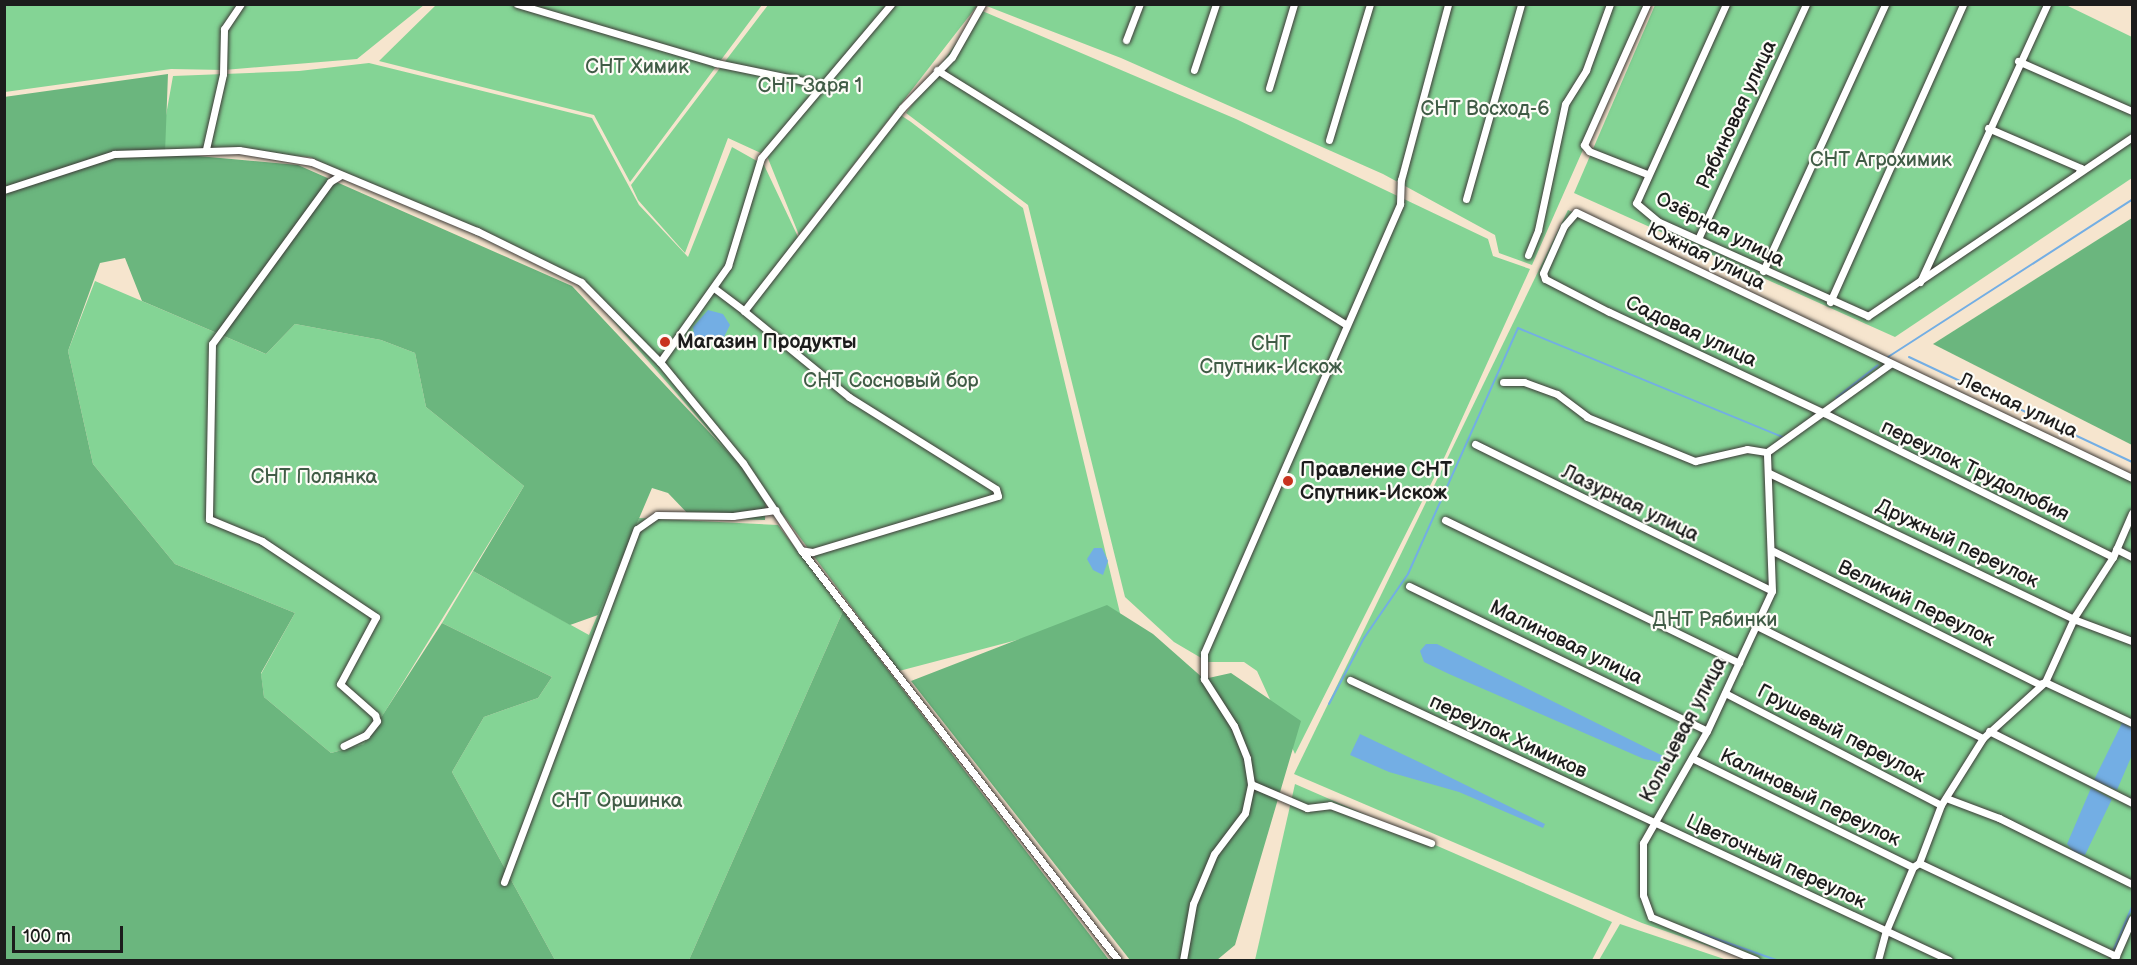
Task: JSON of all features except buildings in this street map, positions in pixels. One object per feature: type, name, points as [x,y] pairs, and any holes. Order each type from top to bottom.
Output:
[{"type":"street","points":[[206,149],[224,74],[224,29],[241,4]]},
{"type":"street","points":[[517,4],[716,63],[823,84]]},
{"type":"street","points":[[660,362],[728,266],[762,158],[891,4]]},
{"type":"street","points":[[744,311],[840,183],[964,42],[982,4]]},
{"type":"street","points":[[1126,40],[1140,4]]},
{"type":"street","points":[[1194,70],[1216,4]]},
{"type":"street","points":[[1269,88],[1294,4]]},
{"type":"street","points":[[1329,140],[1370,4]]},
{"type":"street","points":[[1183,960],[1193,904],[1214,854],[1245,813],[1251,784],[1247,758],[1238,737],[1204,679],[1204,653],[1345,324],[1400,204],[1401,180],[1448,4]]},
{"type":"street","points":[[1466,199],[1521,4]]},
{"type":"street","points":[[1528,255],[1538,230],[1565,104],[1586,70],[1610,4]]},
{"type":"street","points":[[1647,4],[1584,145],[1589,151],[1647,174]]},
{"type":"street","name":"Озёрная улица","points":[[1726,4],[1647,174],[1636,203],[1642,210],[1763,271],[1830,302],[1868,316],[1920,282]]},
{"type":"street","name":"Рябиновая улица","points":[[1698,239],[1806,4]]},
{"type":"street","points":[[1763,271],[1885,4]]},
{"type":"street","points":[[1830,302],[1963,4]]},
{"type":"street","points":[[1920,282],[2018,61],[2047,4]]},
{"type":"street","points":[[2018,61],[2133,111]]},
{"type":"street","points":[[937,70],[1345,324]]},
{"type":"street","points":[[1988,128],[2081,168],[2079,172]]},
{"type":"street","points":[[1920,282],[2133,137]]},
{"type":"street","points":[[4,190],[114,154],[206,149],[312,162],[477,231],[581,282],[660,362],[743,463],[801,550],[1118,960]]},
{"type":"street","points":[[341,175],[330,182],[212,344],[209,519],[262,541],[376,616],[340,684],[375,715],[377,722],[366,735],[343,746]]},
{"type":"street","name":"Южная улица","points":[[1545,279],[1543,273],[1564,226],[1576,212],[1890,364]]},
{"type":"street","name":"Садовая улица","points":[[1545,279],[1824,413]]},
{"type":"street","points":[[714,288],[849,396],[996,489],[998,496],[812,552],[801,550]]},
{"type":"street","points":[[1503,382],[1524,382],[1557,394],[1587,417],[1695,461],[1747,449],[1767,452],[1890,364]]},
{"type":"street","name":"Лесная улица","points":[[1890,364],[2133,478]]},
{"type":"street","name":"переулок Трудолюбия","points":[[1824,413],[2113,557]]},
{"type":"street","name":"Лазурная улица","points":[[1475,444],[1772,591]]},
{"type":"street","name":"Кольцевая улица","points":[[1756,960],[1651,917],[1643,895],[1641,856],[1652,823],[1707,731],[1772,591],[1773,552],[1767,452]]},
{"type":"street","name":"Дружный переулок","points":[[1769,473],[2076,620],[2133,641]]},
{"type":"street","points":[[504,882],[637,529],[657,515],[734,516],[776,510]]},
{"type":"street","points":[[1878,960],[1886,931],[1941,805],[1983,738],[2045,682],[2076,620],[2113,557],[2133,513]]},
{"type":"street","points":[[1445,520],[1739,663]]},
{"type":"street","points":[[2116,549],[2133,557]]},
{"type":"street","name":"Великий переулок","points":[[1773,552],[2039,684],[2045,682],[2133,723]]},
{"type":"street","name":"Малиновая улица","points":[[1409,586],[1707,731]]},
{"type":"street","points":[[1757,626],[1983,738]]},
{"type":"street","name":"переулок Химиков","points":[[1350,681],[1652,823]]},
{"type":"street","name":"Грушевый переулок","points":[[1725,693],[1941,805]]},
{"type":"street","points":[[1989,731],[2133,803]]},
{"type":"street","name":"Калиновый переулок","points":[[1692,758],[2115,958]]},
{"type":"street","points":[[1251,784],[1307,808],[1330,805],[1431,843]]},
{"type":"street","points":[[1946,798],[1999,818],[2133,884]]},
{"type":"street","name":"Цветочный переулок","points":[[1652,823],[1949,960]]},
{"type":"street","points":[[2115,958],[2133,919]]},
{"type":"green space","name":"СНТ Заря 1","points":[[972,4],[977,6],[799,235],[767,156],[728,138],[685,253],[638,200],[631,185],[768,5]]},
{"type":"green space","points":[[4,5],[424,5],[357,59],[224,70],[171,69],[5,92]]},
{"type":"green space","name":"СНТ Химик","points":[[436,5],[762,5],[630,182],[594,115],[379,61]]},
{"type":"green space","name":"СНТ Восход-6","points":[[984,5],[1647,5],[1532,265],[1499,253],[1495,235],[1383,174],[1121,58]]},
{"type":"green space","name":"СНТ Агрохимик","points":[[1655,5],[2066,5],[2132,37],[2132,178],[1895,337],[1574,193]]},
{"type":"green space","name":"СНТ Спутник-Искож","points":[[980,10],[1236,119],[1488,239],[1493,256],[1530,269],[1445,456],[1295,754],[1257,671],[1244,662],[1208,662],[1174,642],[1125,597],[1028,205],[906,113]]},
{"type":"green space","name":"СНТ Сосновый бор","points":[[369,63],[592,118],[639,205],[688,257],[732,147],[764,165],[799,239],[899,114],[911,122],[1023,208],[1120,613],[899,671],[787,520],[582,285],[310,157],[160,149],[173,76],[299,71]]},
{"type":"green space","points":[[168,74],[165,153],[298,165],[572,286],[741,466],[766,500],[765,520],[692,518],[668,493],[652,488],[598,615],[570,625],[473,571],[524,486],[426,407],[415,353],[381,340],[295,324],[266,354],[142,301],[125,258],[100,263],[68,351],[93,464],[175,564],[295,613],[261,673],[264,697],[331,753],[364,744],[442,623],[552,677],[538,698],[484,717],[452,772],[555,960],[5,960],[4,97]]},
{"type":"green space","name":"ДНТ Рябинки","points":[[1568,210],[2132,476],[2132,960],[1749,960],[1642,923],[1294,774]]},
{"type":"green space","points":[[2132,218],[2132,445],[1933,344]]},
{"type":"green space","name":"СНТ Полянка","points":[[95,281],[266,354],[295,324],[381,340],[415,353],[426,407],[524,486],[365,744],[331,753],[264,697],[261,674],[295,613],[175,564],[93,464],[68,351]]},
{"type":"green space","name":"СНТ Оршинка","points":[[639,518],[778,525],[843,611],[689,960],[555,960],[452,772],[484,717],[538,698],[552,677],[442,623],[473,571],[589,635]]},
{"type":"green space","points":[[1107,605],[1153,634],[1204,679],[1231,673],[1301,721],[1235,945],[1217,960],[1130,960],[911,681]]},
{"type":"green space","points":[[843,611],[1109,960],[689,960]]},
{"type":"green space","points":[[1295,784],[1612,922],[1592,960],[1255,960]]},
{"type":"green space","points":[[1620,924],[1727,960],[1599,960]]},
{"type":"water","points":[[708,310],[723,314],[730,325],[722,341],[706,342],[694,336],[693,327]]},
{"type":"water","points":[[1094,548],[1102,548],[1108,561],[1103,575],[1093,570],[1087,559]]},
{"type":"water","points":[[1426,644],[1437,644],[1663,756],[1659,762],[1644,759],[1449,674],[1424,662],[1420,651]]},
{"type":"water","points":[[2122,723],[2132,728],[2132,755],[2117,790],[2094,780]]},
{"type":"water","points":[[1360,734],[1545,824],[1543,828],[1459,792],[1389,772],[1350,755]]},
{"type":"water","points":[[2091,788],[2112,799],[2085,855],[2074,852],[2067,844]]},
{"type":"waterway","points":[[1888,357],[2132,200]]},
{"type":"waterway","points":[[1329,704],[1364,638],[1408,574],[1518,328],[1783,437]]},
{"type":"waterway","points":[[1909,357],[2132,462]]},
{"type":"waterway","points":[[1836,398],[1878,365]]},
{"type":"waterway","points":[[2114,949],[2132,907]]},
{"type":"waterway","points":[[1697,932],[1776,960]]},
{"type":"place","name":"Магазин Продукты","points":[[665,342]]},
{"type":"place","name":"Правление СНТ Спутник-Искож","points":[[1288,481]]}]
